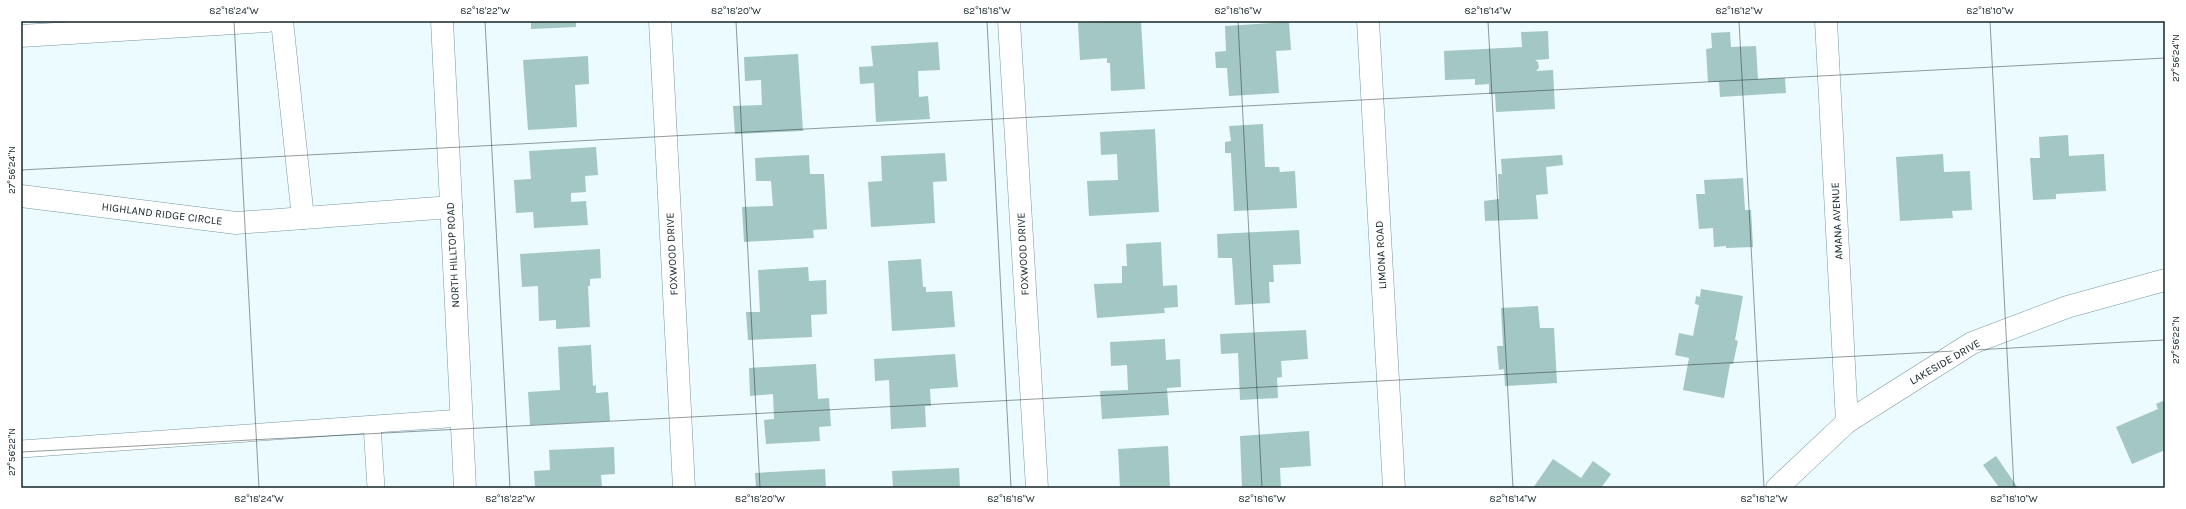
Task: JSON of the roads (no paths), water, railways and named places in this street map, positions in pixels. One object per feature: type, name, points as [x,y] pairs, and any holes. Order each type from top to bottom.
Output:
[{"type":"street","points":[[21,36],[268,21]]},
{"type":"street","points":[[282,21],[303,218]]},
{"type":"street","name":"NORTH HILLTOP ROAD","points":[[442,21],[465,488]]},
{"type":"street","name":"FOXWOOD DRIVE","points":[[660,21],[684,488]]},
{"type":"street","name":"FOXWOOD DRIVE","points":[[1009,21],[1037,488]]},
{"type":"street","name":"LIMONA ROAD","points":[[1368,21],[1394,488]]},
{"type":"street","name":"AMANA AVENUE","points":[[1826,21],[1847,422]]},
{"type":"street","name":"HIGHLAND RIDGE CIRCLE","points":[[21,196],[236,223],[451,208]]},
{"type":"street","name":"LAKESIDE DRIVE","points":[[1777,488],[1847,422],[1972,343],[2067,307],[2165,280]]},
{"type":"lane","points":[[21,449],[461,418]]},
{"type":"lane","points":[[372,425],[376,488]]}]
